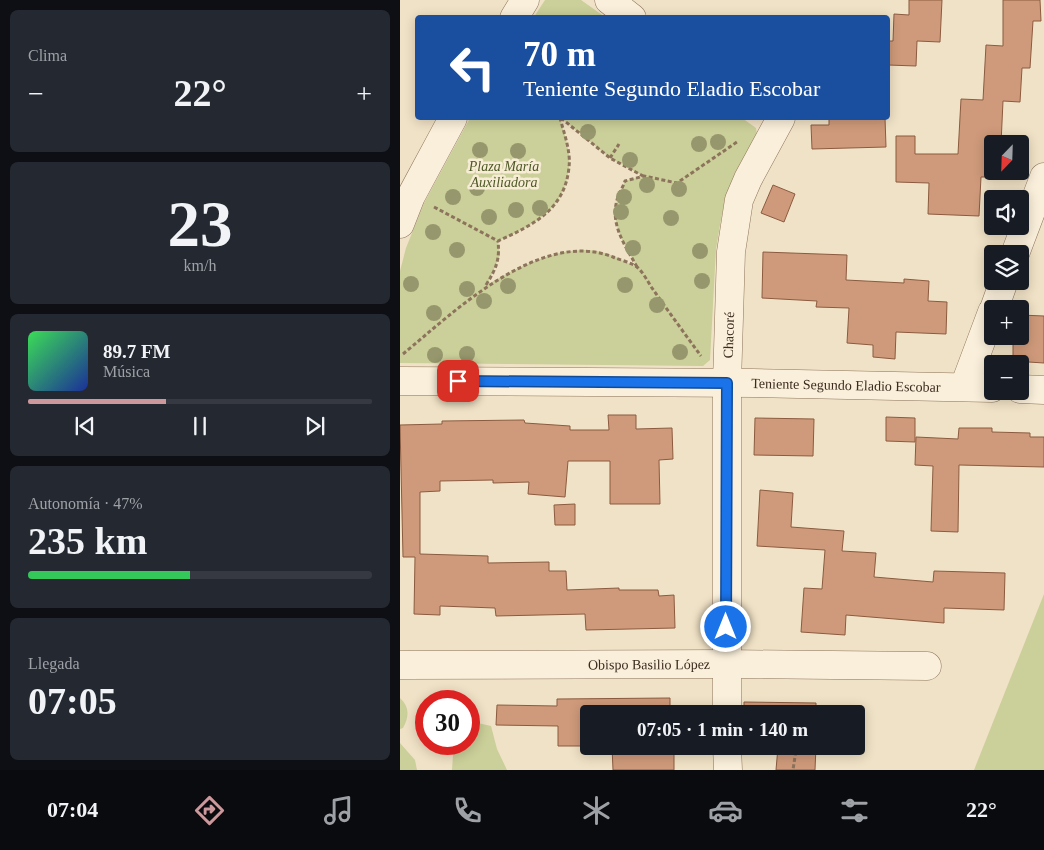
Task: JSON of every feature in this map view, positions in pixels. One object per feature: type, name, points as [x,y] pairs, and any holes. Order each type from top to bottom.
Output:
[{"type":"street","points":[[516,15],[525,0]]},
{"type":"street","points":[[608,0],[628,15]]},
{"type":"street","points":[[400,224],[412,196],[452,120]]},
{"type":"street","name":"Chacoré","points":[[727,705],[727,383],[730,252],[739,200],[775,120]]},
{"type":"street","points":[[1018,245],[1044,177]]},
{"type":"street","points":[[964,388],[984,334]]},
{"type":"street","name":"Teniente Segundo Eladio Escobar","points":[[400,381],[727,383],[984,388]]},
{"type":"street","points":[[1029,389],[1044,390]]},
{"type":"street","name":"Obispo Basilio López","points":[[400,664],[927,666]]},
{"type":"path","points":[[498,241],[539,220],[550,211],[564,189],[569,166],[561,120]]},
{"type":"path","points":[[563,120],[610,158],[644,176],[677,183],[740,140]]},
{"type":"path","points":[[610,158],[619,144]]},
{"type":"path","points":[[644,176],[625,181],[617,198],[614,214],[618,232],[637,267],[702,359]]},
{"type":"path","points":[[412,196],[498,241]]},
{"type":"path","points":[[486,286],[500,255],[498,241]]},
{"type":"path","points":[[400,356],[486,286],[530,263],[571,252],[601,252],[637,267]]},
{"type":"path","points":[[794,770],[796,755]]},
{"type":"green space","points":[[545,0],[581,0],[602,15],[535,15]]},
{"type":"green space","name":"Plaza María Auxiliadora","points":[[469,120],[561,120],[569,155],[566,182],[561,194],[554,205],[535,222],[498,241],[500,255],[487,285],[542,258],[572,251],[587,250],[606,253],[637,267],[620,235],[615,218],[615,209],[625,181],[643,176],[610,158],[563,120],[745,120],[756,128],[757,135],[725,199],[716,249],[710,360],[703,366],[400,363],[400,271],[406,248],[424,203]]},
{"type":"green space","points":[[1044,594],[1044,770],[974,770]]},
{"type":"green space","points":[[400,698],[406,705],[408,712],[405,724],[400,729]]},
{"type":"green space","points":[[480,724],[491,726],[497,749],[507,770],[452,770],[453,755],[480,755]]},
{"type":"green space","points":[[400,743],[415,760],[417,770],[400,770]]},
{"type":"building","points":[[909,0],[942,0],[940,42],[917,41],[916,66],[890,65],[890,41],[893,41],[894,14],[909,15]]},
{"type":"building","points":[[1003,0],[1040,0],[1041,21],[1033,21],[1030,68],[1022,68],[1020,102],[1003,101],[1001,135],[984,135],[984,177],[981,177],[979,216],[928,214],[929,183],[896,182],[896,136],[915,136],[915,154],[958,154],[961,99],[983,100],[986,45],[1003,46]]},
{"type":"building","points":[[829,120],[885,120],[886,147],[812,149],[811,125],[829,125]]},
{"type":"building","points":[[773,185],[795,194],[784,222],[761,213]]},
{"type":"building","points":[[763,252],[847,255],[846,280],[904,283],[904,279],[929,281],[928,301],[947,302],[946,334],[896,332],[895,359],[873,357],[873,345],[847,343],[849,308],[816,307],[817,301],[762,298]]},
{"type":"building","points":[[1029,315],[1044,316],[1044,363],[1029,362],[1029,355],[1013,355],[1013,345],[1029,345]]},
{"type":"building","points":[[608,415],[636,415],[636,429],[672,428],[673,459],[659,460],[660,504],[610,504],[610,461],[568,461],[565,497],[528,494],[529,482],[493,483],[493,480],[440,481],[440,491],[420,492],[420,554],[488,556],[488,563],[549,562],[549,571],[566,571],[567,590],[619,588],[619,590],[658,590],[659,596],[674,595],[675,628],[586,630],[585,614],[496,616],[495,608],[440,606],[440,615],[414,614],[415,557],[403,557],[400,425],[442,424],[442,421],[524,420],[525,423],[570,426],[570,430],[609,430]]},
{"type":"building","points":[[886,417],[915,418],[915,442],[886,441]]},
{"type":"building","points":[[755,418],[814,419],[813,456],[754,455]]},
{"type":"building","points":[[959,428],[992,428],[992,432],[1030,433],[1030,437],[1044,437],[1044,467],[959,465],[958,532],[931,531],[933,466],[915,465],[916,437],[958,439]]},
{"type":"building","points":[[760,490],[793,493],[791,527],[844,531],[842,551],[876,553],[874,577],[933,582],[934,571],[1005,573],[1004,610],[944,608],[944,623],[846,615],[845,635],[801,632],[804,588],[822,589],[825,550],[757,546]]},
{"type":"building","points":[[575,504],[575,525],[555,525],[554,505]]},
{"type":"building","points":[[670,698],[670,705],[580,705],[580,746],[558,746],[558,726],[496,725],[497,705],[557,706],[557,699]]},
{"type":"building","points":[[744,702],[816,703],[816,705],[744,705]]},
{"type":"building","points":[[612,755],[674,755],[674,770],[613,770]]},
{"type":"building","points":[[777,755],[816,755],[815,770],[776,770]]},
{"type":"route","points":[[458,381],[727,383],[726,627]]}]
